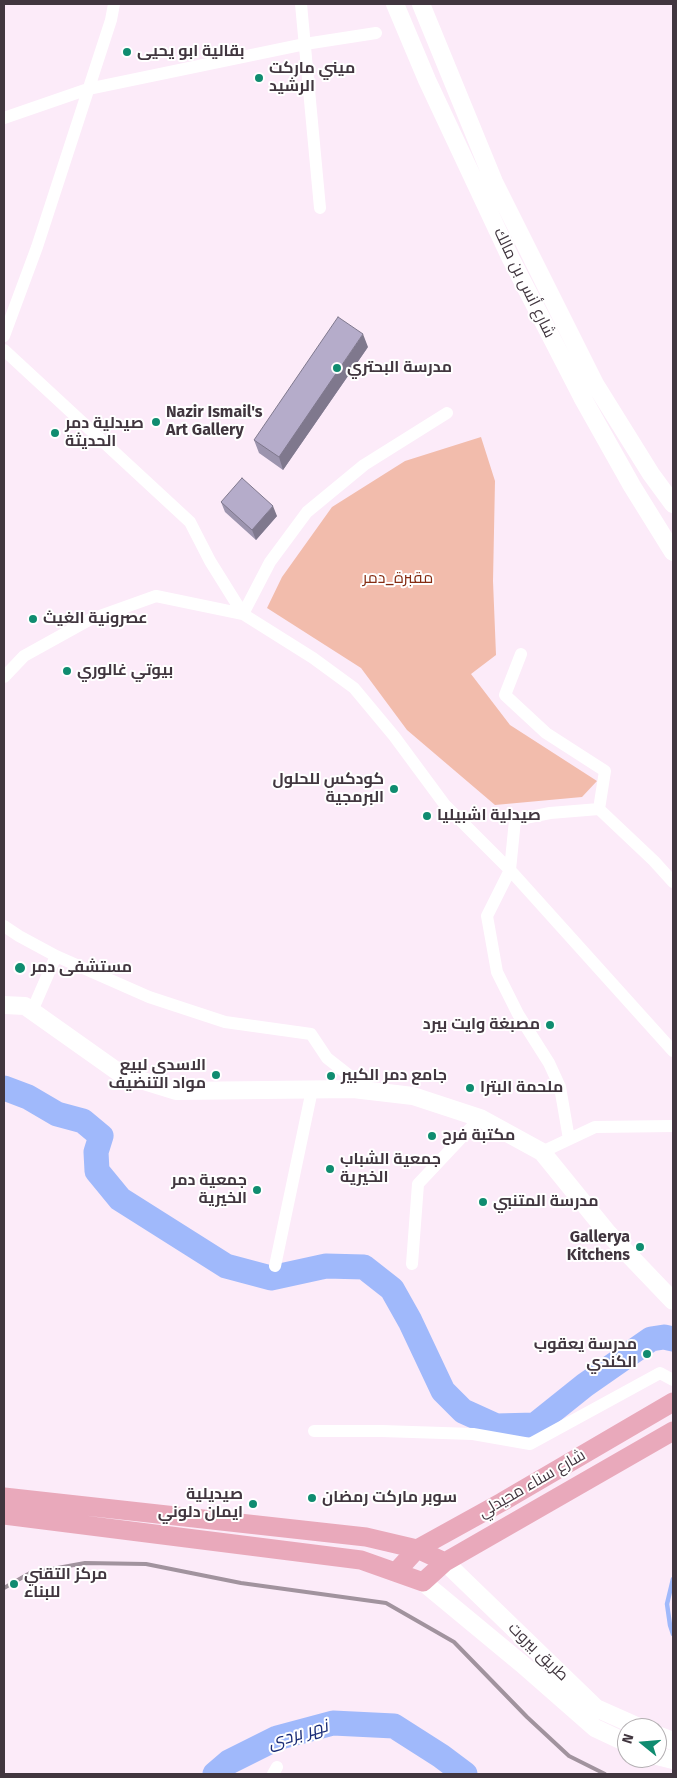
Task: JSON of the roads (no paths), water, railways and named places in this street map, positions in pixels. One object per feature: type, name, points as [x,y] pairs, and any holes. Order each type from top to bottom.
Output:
[{"type":"main road","name":"شارع سناء محيدلي","points":[[396,1572],[418,1548],[526,1488],[673,1402]]},
{"type":"main road","points":[[4,1515],[361,1560],[423,1582],[446,1562],[673,1431]]},
{"type":"main road","points":[[4,1497],[366,1537],[418,1548],[446,1562]]},
{"type":"street","points":[[4,336],[37,247],[114,4]]},
{"type":"street","points":[[301,4],[320,208]]},
{"type":"street","name":"شارع أنس بن مالك","points":[[395,4],[427,80],[511,259],[582,397],[632,486],[673,552]]},
{"type":"street","name":"شارع أنس بن مالك","points":[[421,4],[494,182],[595,384],[651,474],[673,504]]},
{"type":"street","points":[[4,118],[88,88],[305,44],[376,33]]},
{"type":"street","points":[[4,350],[190,522],[210,561],[243,614]]},
{"type":"street","points":[[243,614],[270,562],[307,512],[364,465],[447,413]]},
{"type":"street","points":[[632,486],[651,474]]},
{"type":"street","points":[[4,677],[24,656],[89,620],[156,596],[243,614],[313,658],[354,688],[394,736],[445,805],[510,870],[673,1050]]},
{"type":"street","points":[[521,654],[505,695],[546,733],[605,771],[599,809]]},
{"type":"street","points":[[569,1139],[560,1087],[549,1063],[518,1014],[498,972],[487,916],[510,870],[515,820],[550,813],[599,809],[654,861],[673,882]]},
{"type":"street","points":[[4,926],[18,936],[56,956],[149,997],[224,1022],[311,1034],[327,1058],[369,1091]]},
{"type":"street","points":[[32,1011],[56,956]]},
{"type":"street","points":[[4,1005],[25,1006],[121,1074],[176,1090],[353,1089],[413,1096],[480,1118],[542,1152],[607,1232],[673,1301]]},
{"type":"street","points":[[275,1266],[312,1090]]},
{"type":"street","points":[[412,1264],[418,1184],[480,1118]]},
{"type":"street","points":[[542,1152],[595,1127],[673,1126]]},
{"type":"street","points":[[314,1431],[473,1434],[530,1444],[660,1373],[673,1380]]},
{"type":"street","name":"طريق بيروت","points":[[446,1562],[596,1708],[618,1718]]},
{"type":"street","points":[[423,1582],[522,1664],[595,1728],[617,1738]]},
{"type":"waterway","points":[[4,1088],[28,1097],[57,1114],[83,1121],[101,1136],[96,1152],[97,1171],[120,1199],[226,1266],[271,1278],[326,1266],[364,1267],[392,1289],[410,1321],[443,1391],[463,1411],[496,1426],[535,1425],[585,1385],[651,1339],[664,1337],[673,1339]]},
{"type":"waterway","points":[[673,1579],[667,1604],[673,1634]]},
{"type":"waterway","name":"نهر بردى","points":[[215,1774],[229,1762],[277,1738],[333,1723],[394,1726],[465,1774]]},
{"type":"railway","points":[[4,1588],[30,1573],[85,1563],[146,1564],[241,1583],[386,1603],[454,1642],[527,1717],[569,1756],[605,1774]]},
{"type":"place","name":"بقالية ابو يحيى","points":[[127,52]]},
{"type":"place","name":"ميني ماركت الرشيد","points":[[259,78]]},
{"type":"place","name":"مدرسة البحتري","points":[[337,368]]},
{"type":"place","name":"Nazir Ismail's Art Gallery","points":[[156,422]]},
{"type":"place","name":"صيدلية دمر الحديثة","points":[[55,433]]},
{"type":"place","name":"عصرونية الغيث","points":[[33,619]]},
{"type":"place","name":"بيوتي غالوري","points":[[67,671]]},
{"type":"place","name":"كودكس للحلول البرمجية","points":[[394,789]]},
{"type":"place","name":"صيدلية اشبيليا","points":[[427,816]]},
{"type":"place","name":"مستشفى دمر","points":[[20,968]]},
{"type":"place","name":"مصبغة وايت بيرد","points":[[550,1025]]},
{"type":"place","name":"الاسدي لبيع مواد التنضيف","points":[[216,1075]]},
{"type":"place","name":"جامع دمر الكبير","points":[[331,1076]]},
{"type":"place","name":"ملحمة البترا","points":[[470,1088]]},
{"type":"place","name":"مكتبة فرح","points":[[432,1136]]},
{"type":"place","name":"جمعية الشباب الخيرية","points":[[330,1169]]},
{"type":"place","name":"جمعية دمر الخيرية","points":[[257,1190]]},
{"type":"place","name":"مدرسة المتنبي","points":[[483,1202]]},
{"type":"place","name":"Gallerya Kitchens","points":[[640,1247]]},
{"type":"place","name":"مدرسة يعقوب الكندي","points":[[647,1354]]},
{"type":"place","name":"سوبر ماركت رمضان","points":[[312,1498]]},
{"type":"place","name":"صيديلية ايمان دلوني","points":[[253,1504]]},
{"type":"place","name":"مركز التقني للبناء","points":[[14,1584]]},
{"type":"park label","name":"مقبرة_دمر","points":[[398,579]]}]
